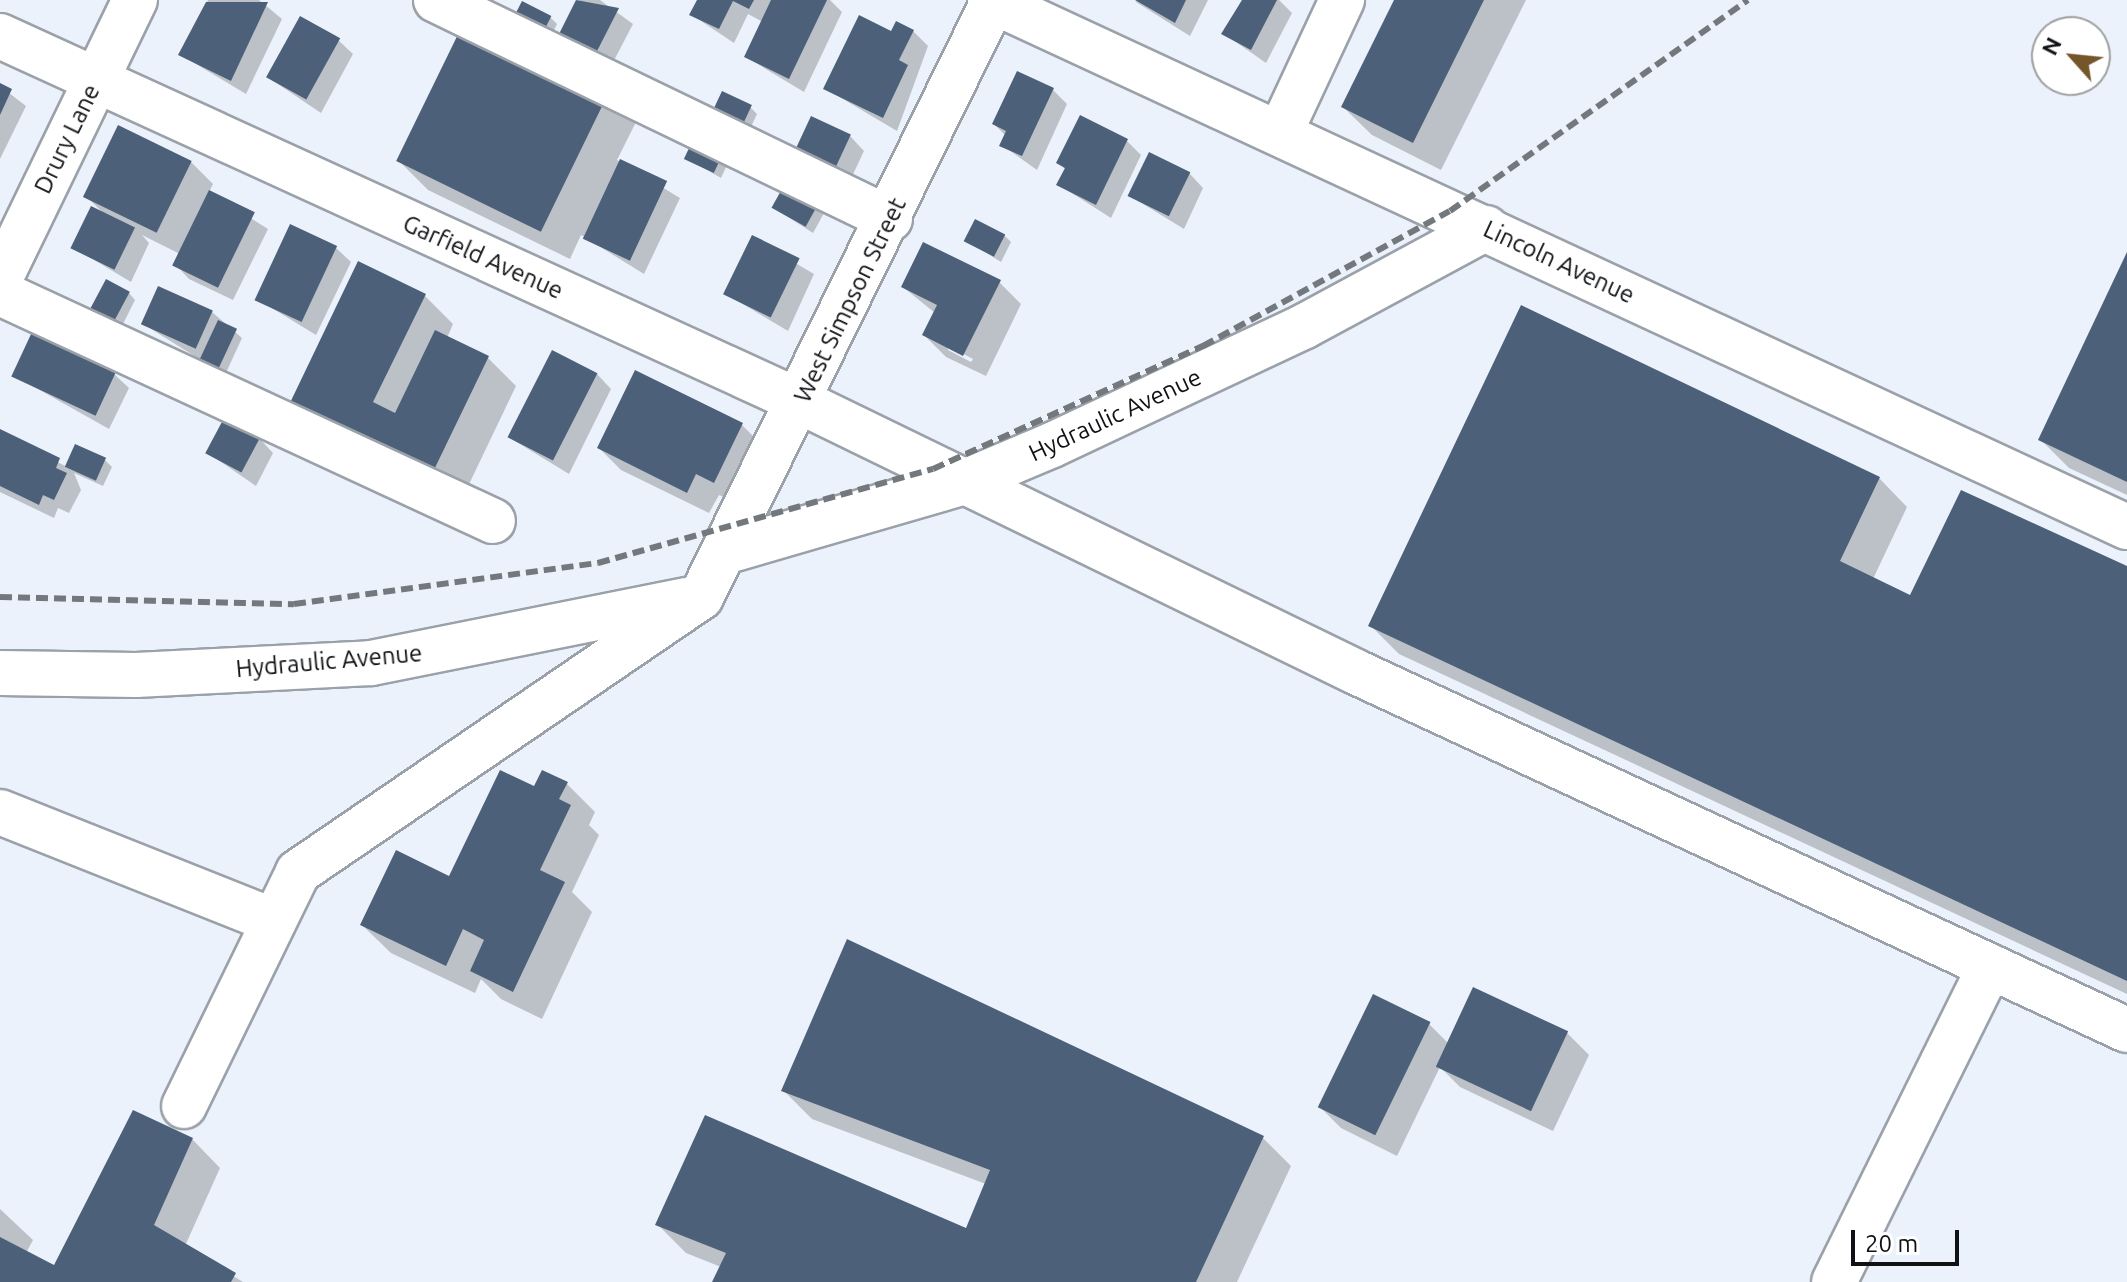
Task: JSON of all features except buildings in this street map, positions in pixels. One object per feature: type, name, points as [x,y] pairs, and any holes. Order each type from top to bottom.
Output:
[{"type":"street","name":"Drury Lane","points":[[0,279],[135,0]]},
{"type":"street","points":[[436,0],[890,219]]},
{"type":"street","points":[[1280,133],[1342,0]]},
{"type":"street","name":"West Simpson Street","points":[[701,597],[801,402],[992,1]]},
{"type":"street","name":"Lincoln Avenue","points":[[992,1],[2127,527]]},
{"type":"street","name":"Garfield Avenue","points":[[0,36],[801,402],[962,483],[2127,1030]]},
{"type":"street","name":"Hydraulic Avenue","points":[[724,552],[962,483],[1305,326],[1486,228]]},
{"type":"street","points":[[0,293],[493,521]]},
{"type":"street","points":[[184,1106],[298,872],[701,597]]},
{"type":"street","name":"Hydraulic Avenue","points":[[0,673],[136,675],[371,663],[584,626],[701,597]]},
{"type":"street","points":[[0,812],[272,920]]},
{"type":"street","points":[[1834,1282],[1990,966]]},
{"type":"railway","points":[[0,597],[294,604],[598,563],[933,469],[1203,346],[1450,211],[1748,0]]}]
